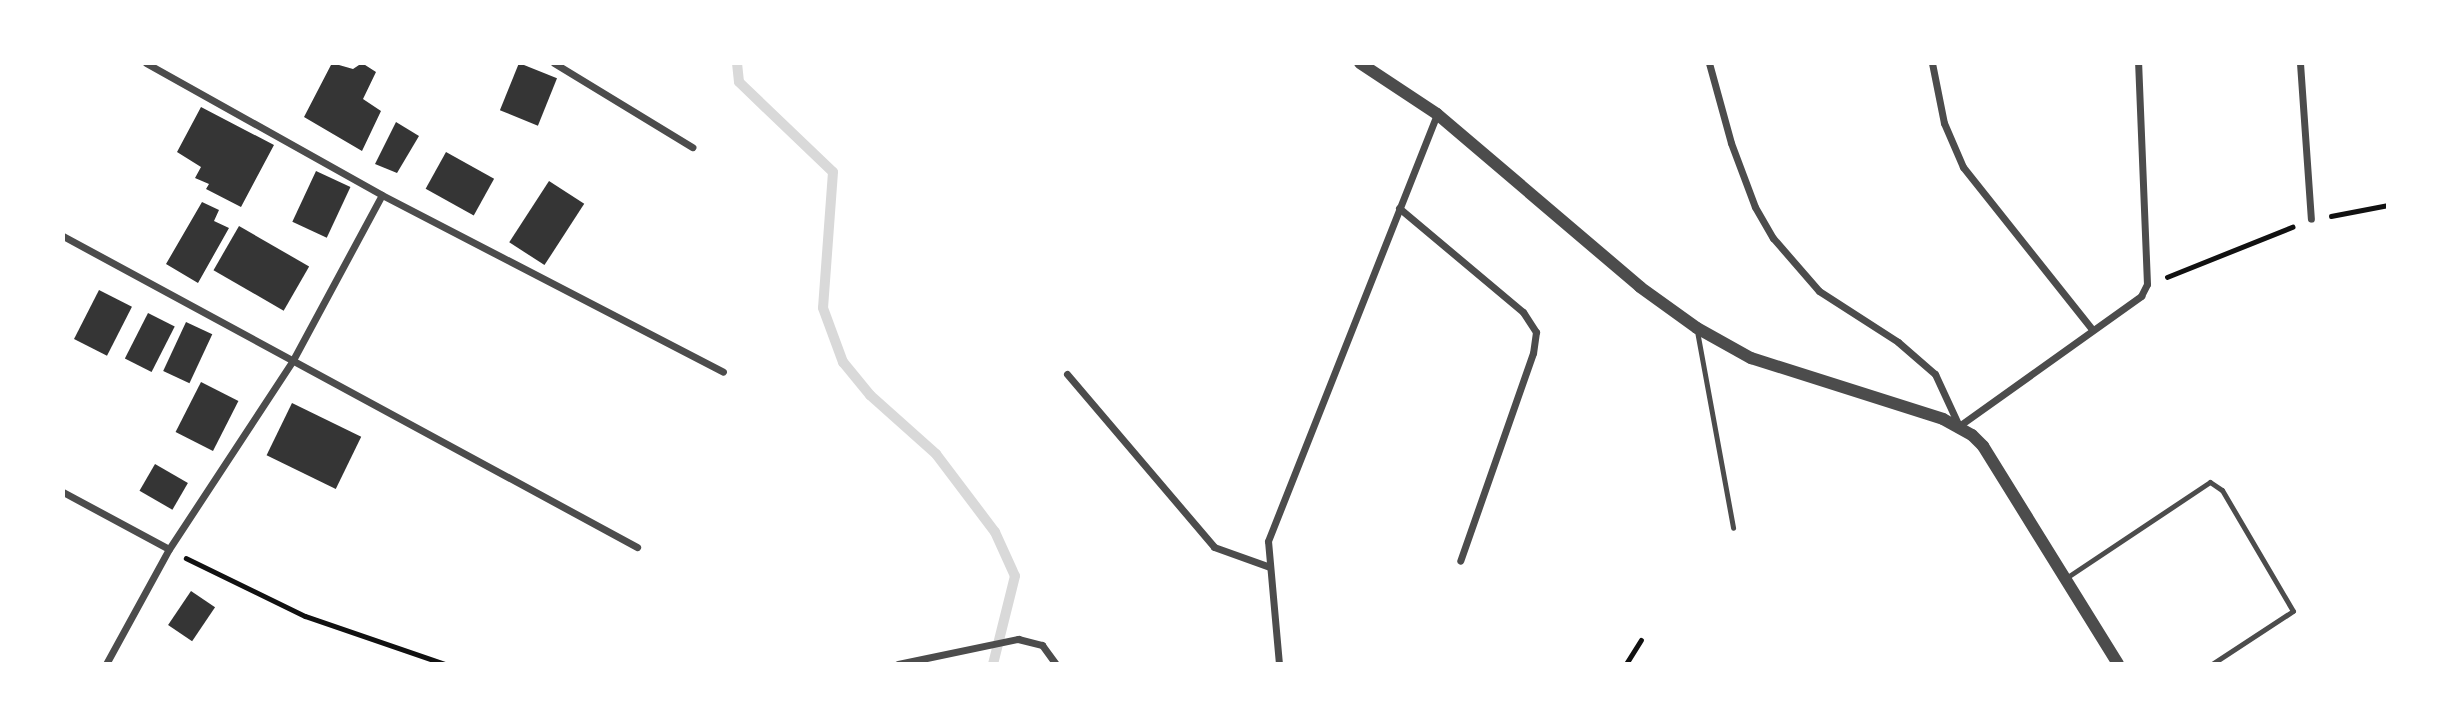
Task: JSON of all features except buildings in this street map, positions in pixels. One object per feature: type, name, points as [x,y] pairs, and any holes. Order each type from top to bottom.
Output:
[{"type":"street","points":[[146,63],[382,195],[723,372]]},
{"type":"street","points":[[554,63],[692,146]]},
{"type":"street","points":[[1360,63],[1437,114],[1640,287],[1697,328],[1751,358],[1958,426],[1983,446],[2118,664]]},
{"type":"street","points":[[1709,63],[1736,156],[1755,207],[1773,238],[1819,291],[1898,342],[1935,374],[1958,426]]},
{"type":"street","points":[[1931,63],[1944,123],[1963,167],[2091,328]]},
{"type":"street","points":[[1958,426],[2091,328],[2141,296],[2147,284],[2138,63]]},
{"type":"street","points":[[2300,63],[2311,219]]},
{"type":"street","points":[[1279,664],[1268,541],[1437,114]]},
{"type":"street","points":[[106,664],[169,550],[293,360],[382,195]]},
{"type":"street","points":[[1398,208],[1524,313],[1536,332],[1533,353],[1460,561]]},
{"type":"street","points":[[63,236],[637,547]]},
{"type":"street","points":[[1067,374],[1214,547],[1270,567]]},
{"type":"street","points":[[63,492],[169,550]]},
{"type":"street","points":[[898,664],[1018,639],[1042,645],[1056,664]]},
{"type":"lane","points":[[1697,328],[1733,528]]},
{"type":"lane","points":[[2066,578],[2198,487],[2210,482],[2216,486],[2293,611],[2212,664]]},
{"type":"path","points":[[2147,284],[2311,219],[2388,205]]},
{"type":"path","points":[[169,550],[305,616],[445,664]]},
{"type":"path","points":[[1626,664],[1640,640]]},
{"type":"waterway","points":[[737,63],[739,82],[833,172],[823,308],[843,362],[870,395],[936,454],[995,532],[1015,576],[993,664]]}]
